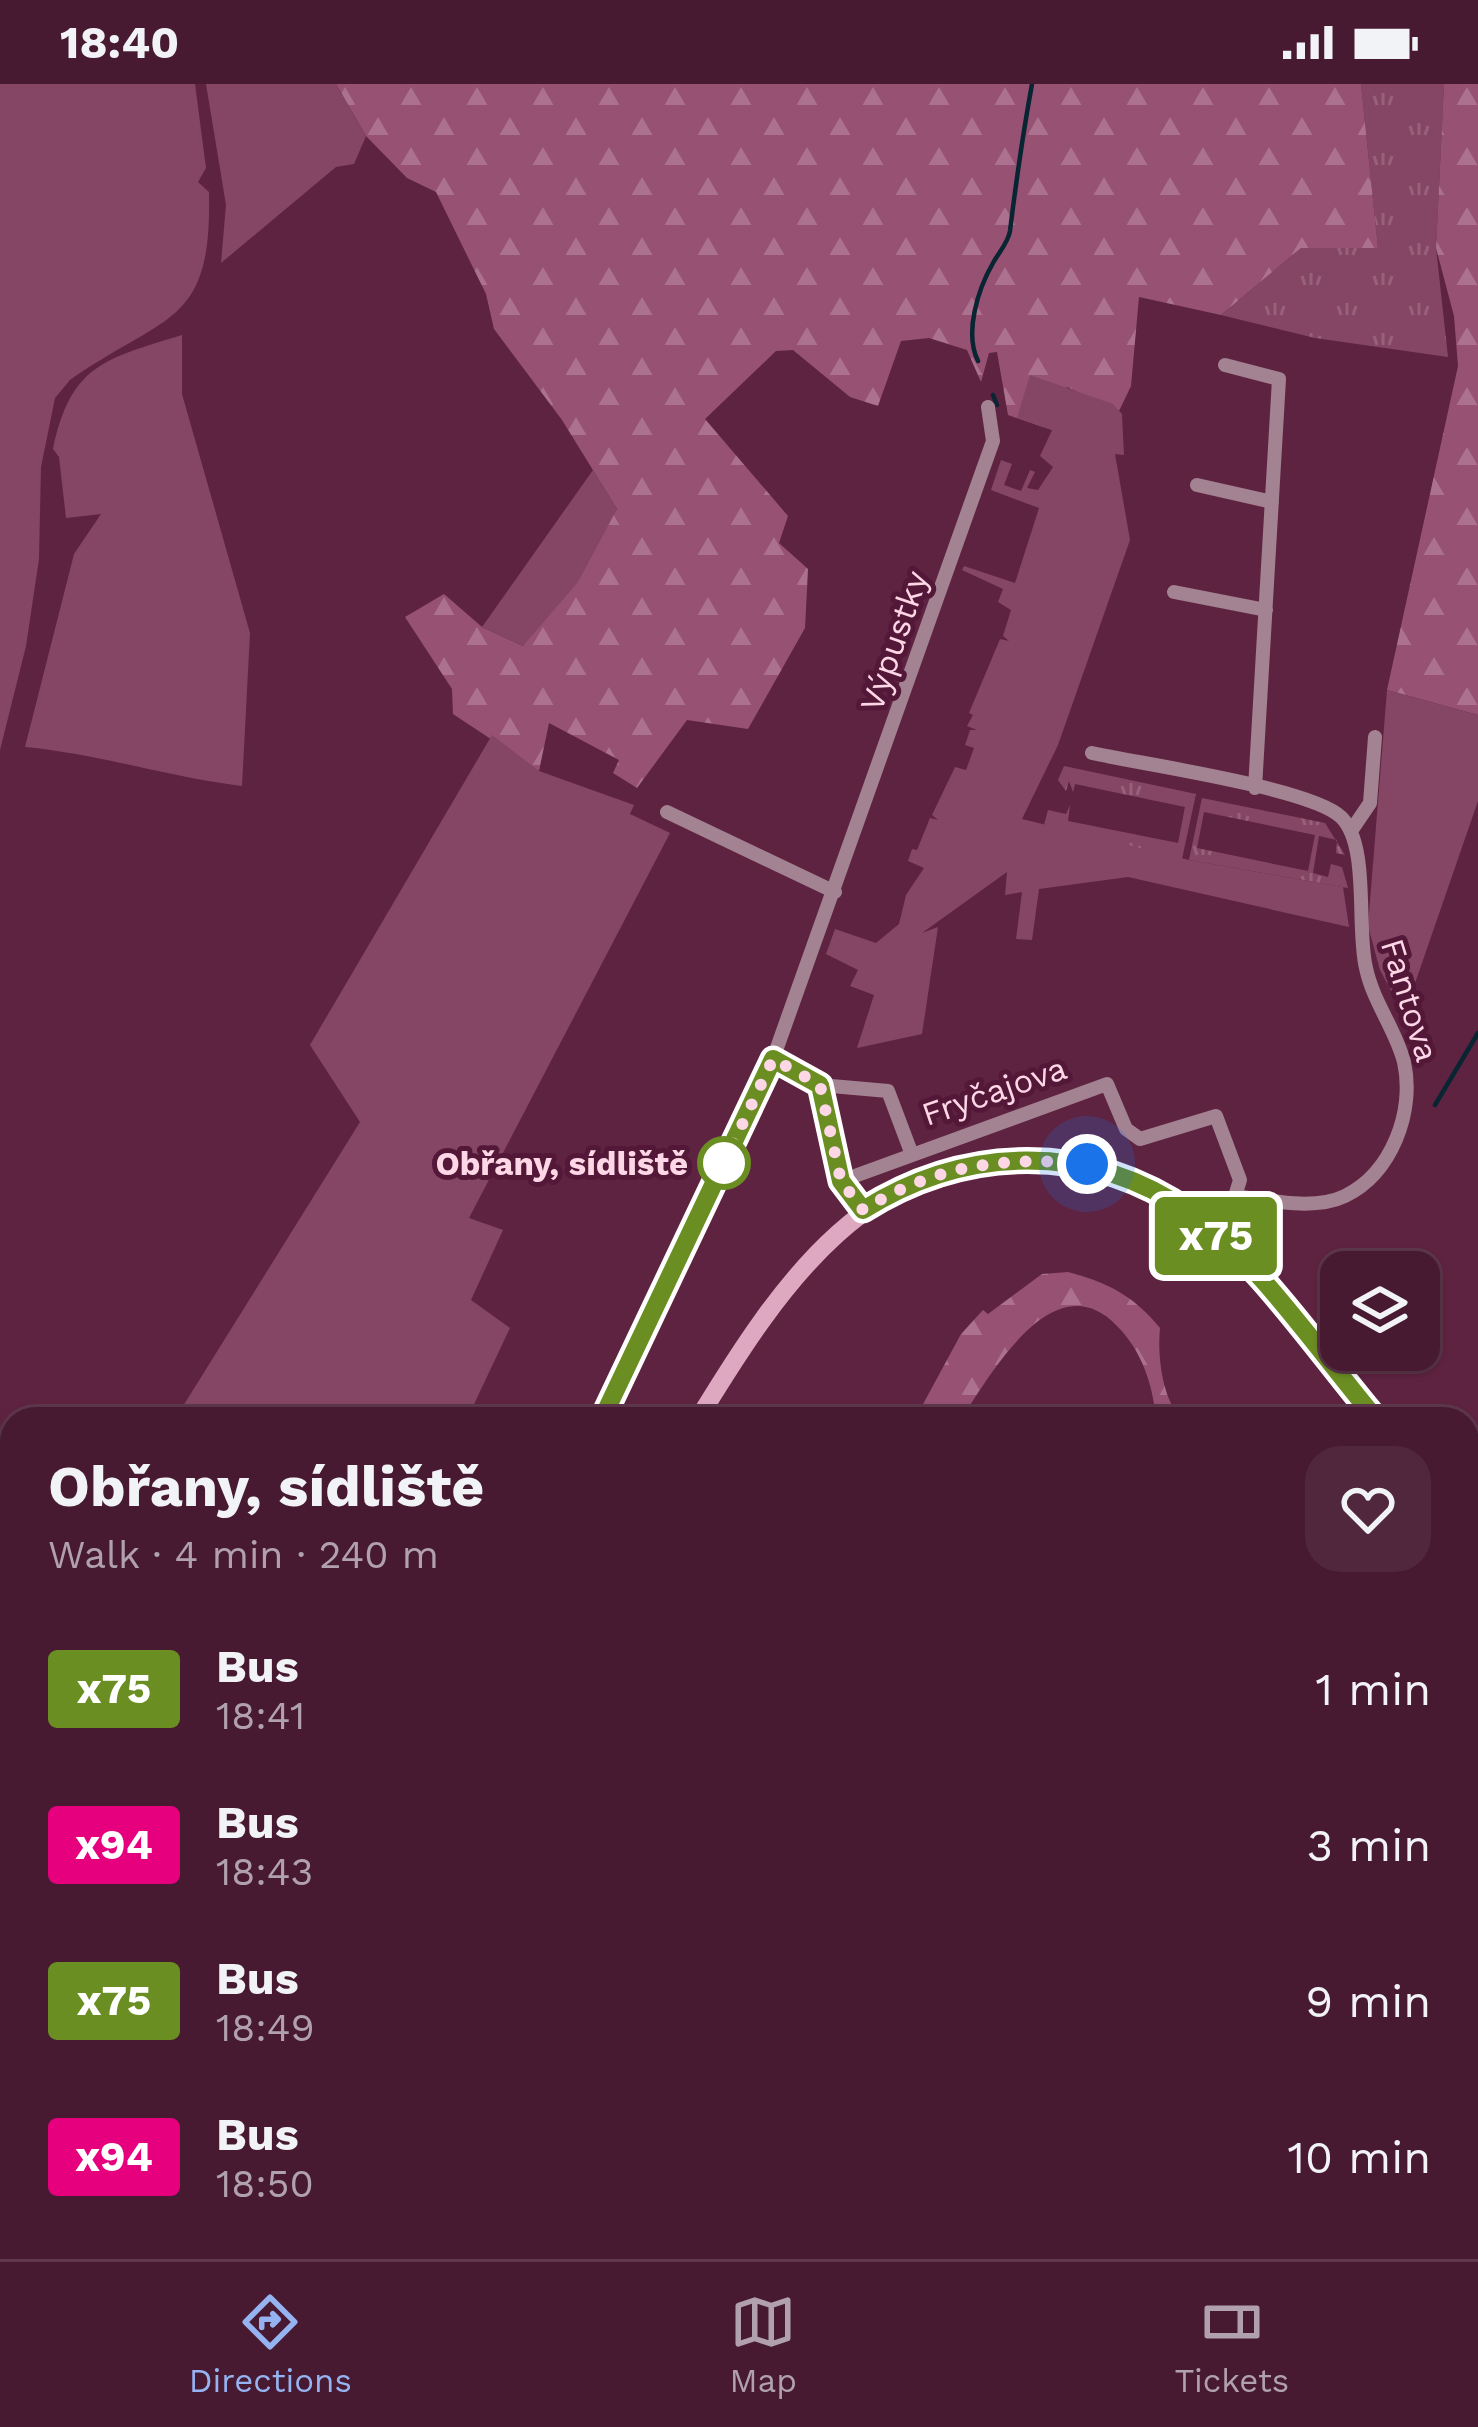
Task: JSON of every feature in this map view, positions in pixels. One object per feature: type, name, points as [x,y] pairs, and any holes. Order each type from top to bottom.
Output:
[{"type":"main road","name":"Fryčajova","points":[[706,1407],[783,1291],[863,1210],[897,1189],[958,1167],[1018,1158],[1087,1164],[1149,1188],[1195,1215],[1238,1256],[1366,1407]]},
{"type":"street","points":[[1225,365],[1280,379],[1256,788]]},
{"type":"street","name":"Výpustky","points":[[773,1059],[993,441],[988,407]]},
{"type":"street","points":[[1197,485],[1272,502]]},
{"type":"street","points":[[1174,592],[1266,610]]},
{"type":"street","name":"Fantova","points":[[1235,1196],[1289,1202],[1344,1196],[1384,1160],[1405,1118],[1404,1062],[1366,968],[1351,831],[1370,803],[1376,737]]},
{"type":"street","points":[[1092,754],[1256,788],[1333,811],[1351,831]]},
{"type":"street","points":[[667,812],[835,892]]},
{"type":"street","points":[[608,1407],[773,1059]]},
{"type":"street","name":"Fryčajova","points":[[773,1059],[820,1085],[888,1091],[911,1152]]},
{"type":"street","name":"Fryčajova","points":[[841,1181],[1107,1084],[1126,1129],[1140,1139],[1216,1116],[1240,1180],[1235,1196]]},
{"type":"street","points":[[820,1085],[841,1181],[863,1210]]},
{"type":"street","points":[[1195,1215],[1235,1196]]},
{"type":"green space","points":[[0,84],[195,84],[206,168],[198,182],[209,192],[208,236],[192,293],[157,326],[70,380],[55,398],[41,467],[39,559],[26,646],[0,750]]},
{"type":"green space","points":[[206,84],[336,84],[366,136],[354,164],[336,167],[221,263],[226,205]]},
{"type":"green space","points":[[336,84],[1361,84],[1378,248],[1301,248],[1221,315],[1139,297],[1131,386],[1119,411],[1067,387],[1064,434],[1008,415],[997,352],[989,353],[981,382],[967,350],[929,338],[901,341],[878,406],[850,397],[793,350],[776,351],[705,419],[788,516],[779,543],[808,569],[805,628],[748,729],[687,720],[637,788],[613,773],[619,760],[549,723],[539,771],[453,714],[452,689],[405,617],[444,594],[482,627],[523,646],[617,509],[562,420],[494,329],[486,294],[436,192],[407,178],[366,136]]},
{"type":"green space","points":[[1361,84],[1444,84],[1436,248],[1448,357],[1315,338],[1221,315],[1301,248],[1378,248]]},
{"type":"green space","points":[[1444,84],[1478,84],[1478,715],[1387,690],[1458,366],[1454,316],[1436,248]]},
{"type":"green space","points":[[182,335],[182,394],[250,633],[242,786],[25,747],[74,554],[101,514],[66,518],[59,457],[53,449],[61,421],[81,382],[95,369]]},
{"type":"green space","points":[[1030,375],[1113,404],[1122,414],[1124,455],[1115,454],[1130,540],[1058,745],[1022,819],[1189,860],[1343,887],[1349,927],[1128,877],[1039,889],[1032,940],[1016,939],[1022,892],[1005,895],[1007,872],[922,933],[938,927],[922,1034],[857,1048],[874,995],[850,986],[858,970],[826,954],[835,929],[876,943],[899,924],[906,895],[924,868],[908,861],[912,849],[917,850],[930,818],[938,820],[932,815],[955,767],[966,770],[974,748],[965,745],[970,730],[977,730],[967,726],[973,715],[969,713],[1000,639],[1009,641],[1003,636],[1011,610],[998,602],[1003,589],[962,570],[964,566],[1015,583],[1039,508],[991,490],[1001,460],[1012,464],[1004,485],[1021,491],[1030,470],[1035,472],[1027,488],[1038,490],[1053,467],[1040,456],[1052,430],[1017,418]]},
{"type":"green space","points":[[593,470],[617,509],[578,582],[523,646],[482,627]]},
{"type":"green space","points":[[1387,690],[1478,715],[1478,801],[1404,1015],[1380,970],[1368,926]]},
{"type":"green space","points":[[492,735],[539,771],[634,805],[630,814],[670,833],[469,1218],[503,1230],[471,1300],[510,1328],[473,1407],[182,1407],[360,1122],[310,1045]]},
{"type":"green space","points":[[1064,766],[1196,794],[1182,859],[1044,825],[1048,810],[1066,814],[1070,805],[1068,821],[1178,843],[1185,807],[1075,784],[1073,792],[1069,781],[1066,791],[1058,780]]},
{"type":"green space","points":[[1202,798],[1325,823],[1335,840],[1319,836],[1313,873],[1328,877],[1331,864],[1342,867],[1348,888],[1189,860]],"holes":[[[1204,812],[1315,835],[1308,871],[1197,848]]]},
{"type":"green space","points":[[1068,1272],[1095,1280],[1140,1307],[1160,1328],[1165,1389],[1173,1407],[1154,1407],[1145,1369],[1117,1326],[1094,1309],[1071,1306],[1027,1330],[969,1407],[921,1407],[961,1334],[983,1310],[988,1314],[1042,1274]]},
{"type":"waterway","points":[[978,361],[972,338],[975,311],[987,274],[1009,235],[1032,84]]},
{"type":"waterway","points":[[993,395],[997,405]]},
{"type":"waterway","points":[[1435,1105],[1478,1033]]},
{"type":"bus line","name":"x75","points":[[606,1407],[773,1059],[820,1085],[841,1181],[863,1210],[897,1189],[958,1167],[1018,1158],[1087,1164],[1149,1188],[1195,1215],[1238,1256],[1366,1407]]},
{"type":"place","name":"Obřany, sídliště","points":[[724,1163]]},
{"type":"route","points":[[724,1163],[773,1059],[820,1085],[841,1181],[863,1210],[897,1189],[958,1167],[1018,1158],[1087,1164]]}]
